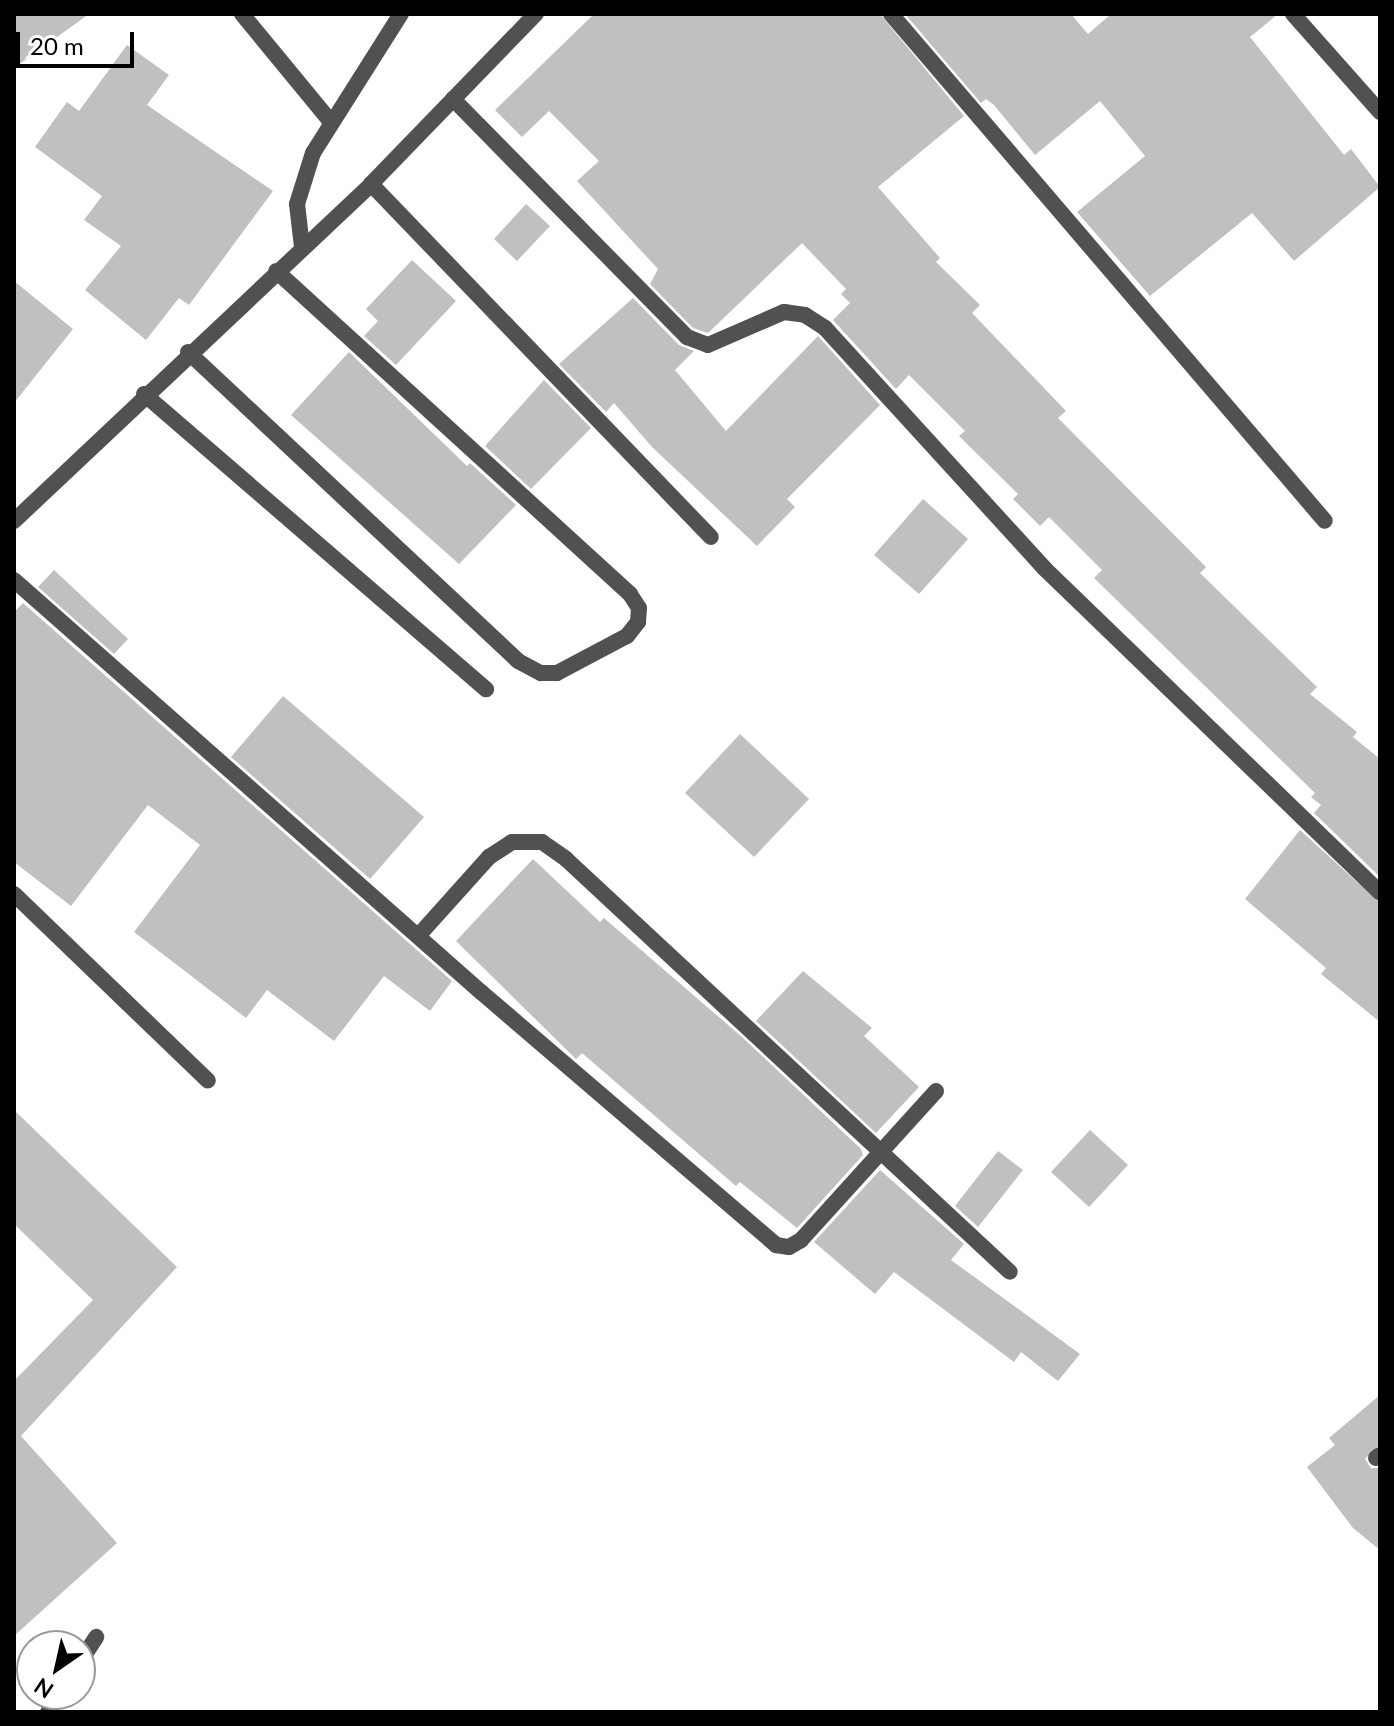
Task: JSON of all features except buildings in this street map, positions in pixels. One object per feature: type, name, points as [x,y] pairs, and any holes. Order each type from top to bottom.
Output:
[{"type":"street","points":[[242,14],[332,123]]},
{"type":"street","points":[[302,247],[297,204],[303,178],[332,123],[401,14]]},
{"type":"street","points":[[14,521],[188,352],[371,184],[536,14]]},
{"type":"street","points":[[891,14],[1325,521]]},
{"type":"street","points":[[1293,14],[1380,112]]},
{"type":"street","points":[[453,99],[687,337],[708,345],[784,312],[805,315],[825,328],[1044,568],[1380,892]]},
{"type":"street","points":[[371,184],[711,537]]},
{"type":"street","points":[[188,352],[518,661],[541,673],[557,673],[627,636],[638,622],[639,608],[630,594],[276,271]]},
{"type":"street","points":[[144,394],[486,689]]},
{"type":"street","points":[[14,580],[776,1245],[801,1240],[936,1091]]},
{"type":"street","points":[[419,935],[489,857],[512,842],[542,842],[566,859],[1010,1272]]},
{"type":"street","points":[[14,894],[208,1081]]}]
